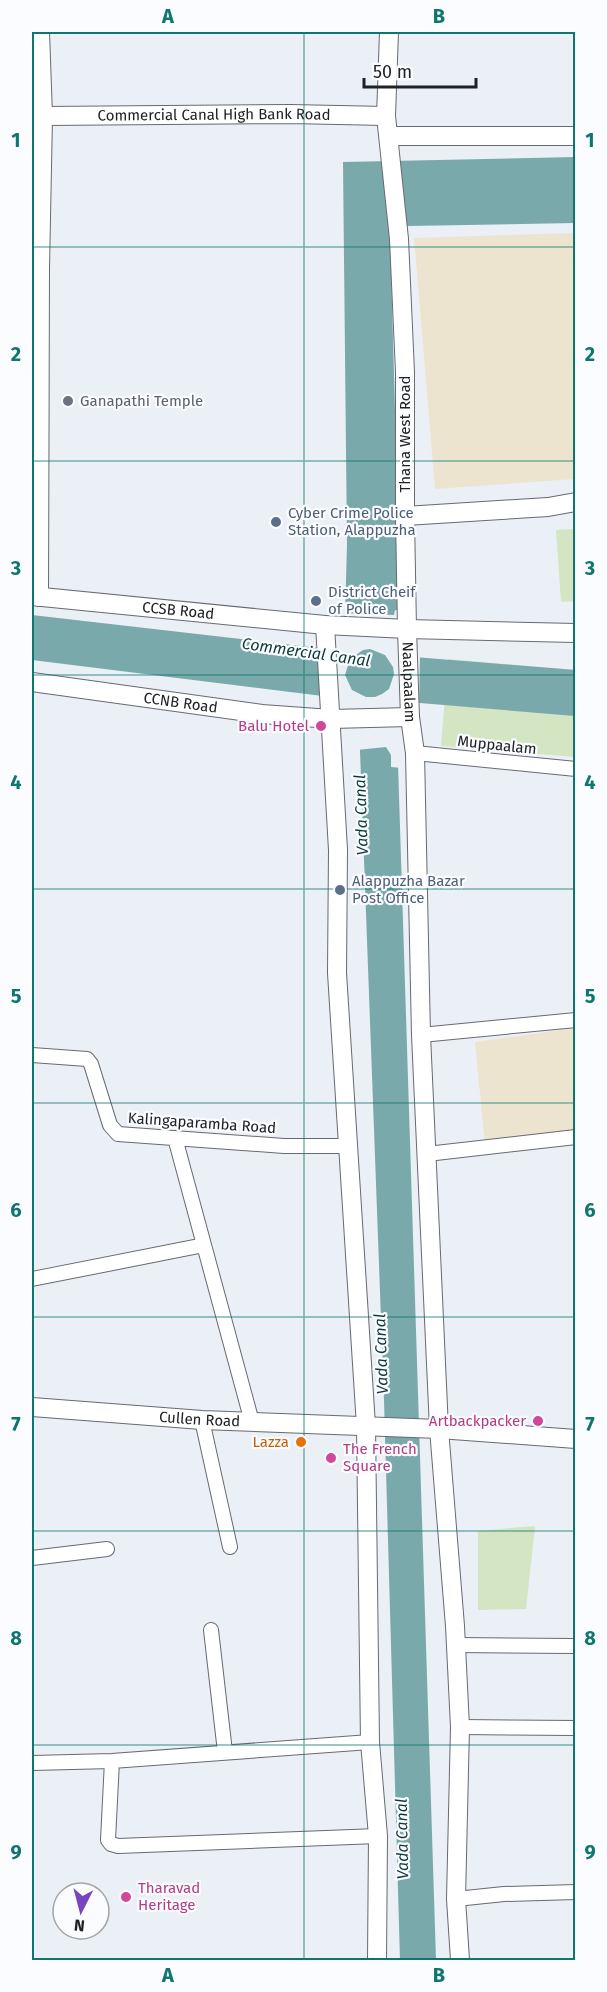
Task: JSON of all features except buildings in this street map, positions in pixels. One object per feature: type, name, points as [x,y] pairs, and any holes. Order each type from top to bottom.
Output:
[{"type":"main road","points":[[35,597],[39,268],[37,200],[43,116],[36,50],[40,32]]},
{"type":"main road","points":[[389,32],[386,116],[389,136],[576,136]]},
{"type":"main road","name":"Commercial Canal High Bank Road","points":[[43,116],[290,114],[386,116]]},
{"type":"main road","name":"Thana West Road","points":[[389,136],[399,239],[405,372],[405,629]]},
{"type":"main road","points":[[405,516],[548,507],[576,502]]},
{"type":"main road","name":"CCSB Road","points":[[35,597],[325,625]]},
{"type":"main road","points":[[325,625],[330,693],[339,719],[337,973],[367,1426],[370,1742],[378,1836],[377,1960]]},
{"type":"main road","name":"Naalpaalam","points":[[325,625],[405,629],[408,657],[406,712],[339,719]]},
{"type":"main road","points":[[405,629],[576,633]]},
{"type":"main road","name":"CCNB Road","points":[[32,682],[262,714],[339,719]]},
{"type":"main road","points":[[406,712],[415,753],[421,1035],[435,1429],[455,1645],[460,1727],[456,1899],[460,1960]]},
{"type":"main road","name":"Cullen Road","points":[[32,1407],[202,1420],[435,1429]]},
{"type":"main road","points":[[435,1429],[576,1439]]},
{"type":"street","name":"Muppaalam","points":[[415,753],[576,769]]},
{"type":"street","points":[[421,1035],[576,1020]]},
{"type":"street","name":"Kalingaparamba Road","points":[[32,1055],[87,1059],[91,1064],[110,1125],[118,1134],[284,1146],[349,1146]]},
{"type":"street","points":[[427,1154],[576,1137]]},
{"type":"street","points":[[175,1138],[252,1422]]},
{"type":"street","points":[[32,1279],[204,1245]]},
{"type":"street","points":[[202,1420],[230,1546]]},
{"type":"street","points":[[32,1558],[107,1549]]},
{"type":"street","points":[[211,1630],[225,1752]]},
{"type":"street","points":[[455,1645],[576,1646]]},
{"type":"street","points":[[460,1727],[576,1728]]},
{"type":"street","points":[[32,1763],[112,1761],[370,1742]]},
{"type":"street","points":[[112,1761],[108,1840],[111,1844],[118,1846],[378,1836]]},
{"type":"street","points":[[456,1899],[504,1894],[576,1892]]},
{"type":"shaded area","points":[[575,233],[575,479],[435,489],[414,238]]},
{"type":"shaded area","points":[[575,1028],[575,1143],[520,1145],[486,1155],[475,1042]]},
{"type":"green space","points":[[575,529],[575,601],[561,602],[556,530]]},
{"type":"green space","points":[[448,659],[575,670],[575,757],[441,746]]},
{"type":"green space","points":[[535,1526],[526,1609],[478,1610],[478,1531]]},
{"type":"water","points":[[575,157],[575,223],[408,226],[390,233],[402,656],[576,670],[575,716],[396,701],[436,1960],[400,1960],[384,1400],[359,724],[355,700],[32,660],[32,615],[344,651],[347,545],[343,162]]},
{"type":"pier","points":[[395,610],[405,611],[405,654],[420,655],[419,705],[399,703],[402,768],[391,767],[391,755],[386,747],[357,750],[353,702],[320,699],[317,645],[341,648],[342,613],[394,615]],"holes":[[[370,649],[385,655],[393,667],[394,674],[389,689],[375,697],[366,697],[352,690],[345,675],[350,659],[363,650]]]},
{"type":"place","name":"Ganapathi Temple","points":[[68,401]]},
{"type":"place","name":"Cyber Crime Police Station, Alappuzha","points":[[276,522]]},
{"type":"place","name":"District Cheif of Police","points":[[316,601]]},
{"type":"place","name":"Balu Hotel","points":[[321,726]]},
{"type":"place","name":"Alappuzha Bazar Post Office","points":[[340,890]]},
{"type":"place","name":"Artbackpacker","points":[[538,1421]]},
{"type":"place","name":"Lazza","points":[[301,1442]]},
{"type":"place","name":"The French Square","points":[[331,1458]]},
{"type":"place","name":"Tharavad Heritage","points":[[126,1897]]},
{"type":"water label","name":"Commercial Canal","points":[[306,652]]},
{"type":"water label","name":"Vada Canal","points":[[361,815]]},
{"type":"water label","name":"Vada Canal","points":[[381,1354]]},
{"type":"water label","name":"Vada Canal","points":[[402,1839]]}]
